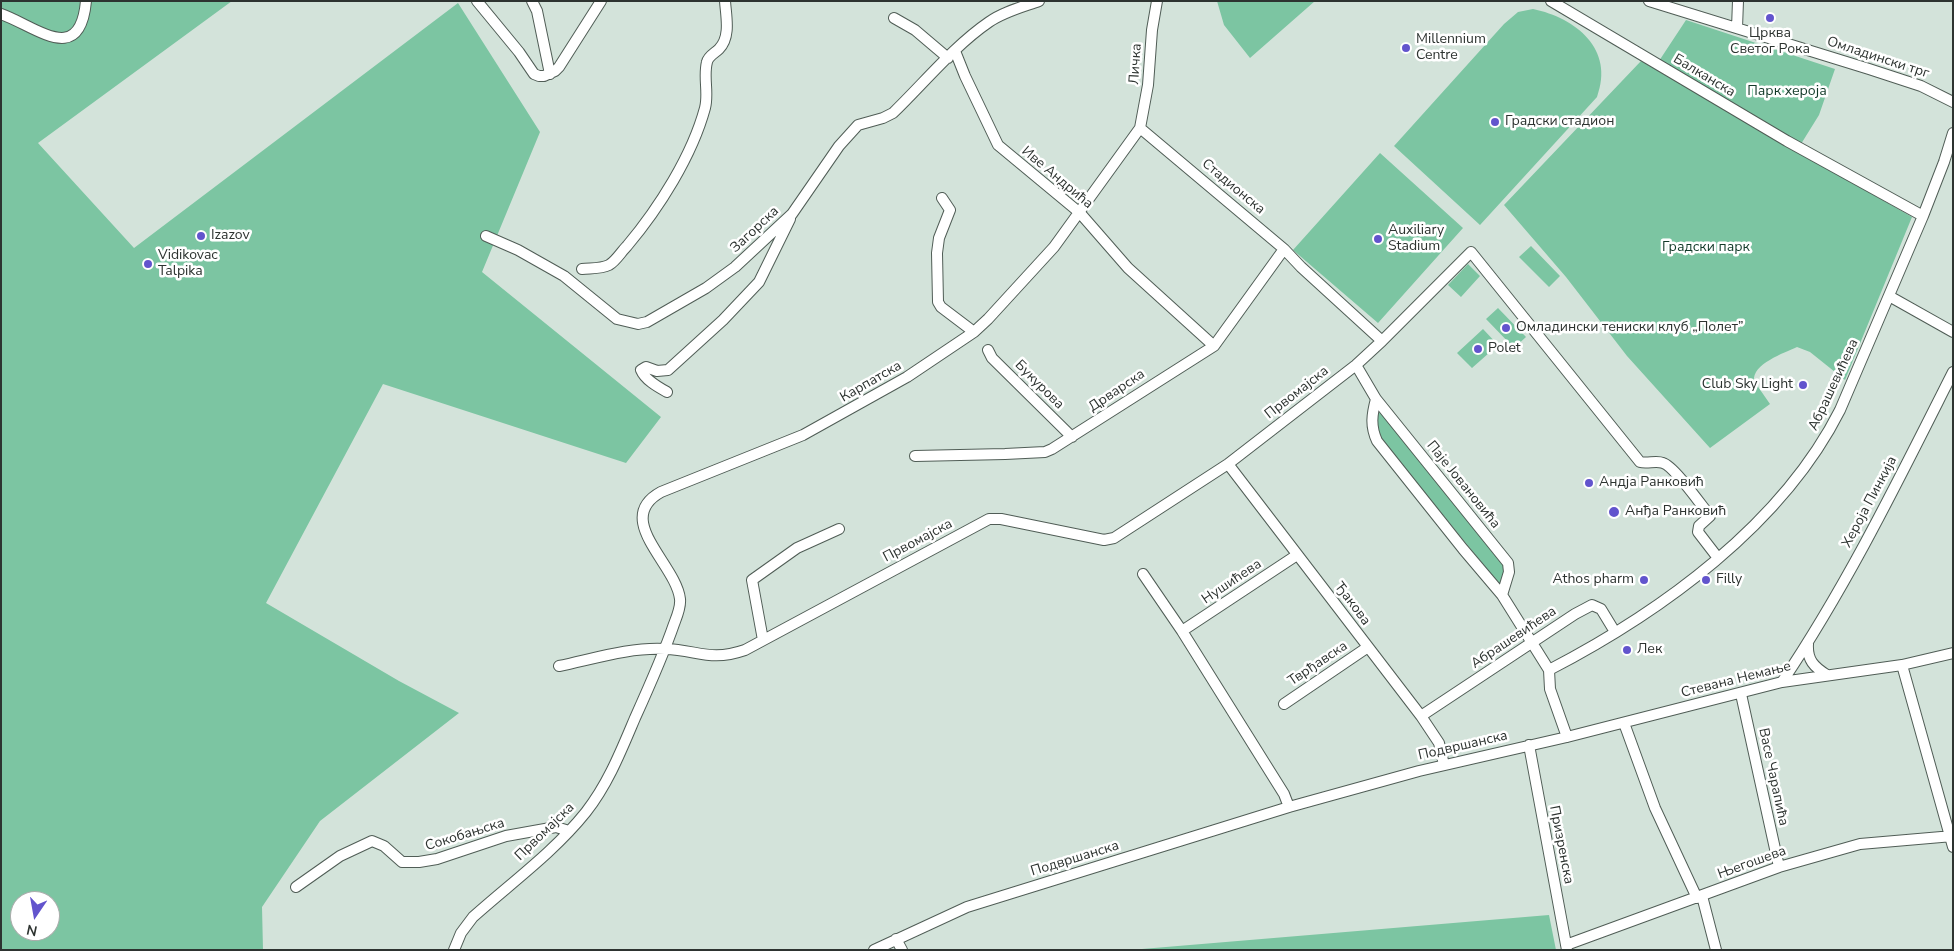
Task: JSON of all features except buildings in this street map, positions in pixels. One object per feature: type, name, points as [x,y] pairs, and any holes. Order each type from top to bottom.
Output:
[{"type":"street","points":[[1,14],[59,39],[70,37],[79,31],[84,18],[86,1]]},
{"type":"street","points":[[477,1],[519,52],[534,74],[539,76],[550,74],[559,67],[601,1]]},
{"type":"street","points":[[532,1],[537,11],[550,74]]},
{"type":"street","points":[[582,269],[602,267],[613,262],[644,226],[672,182],[694,137],[704,110],[707,90],[707,62],[709,57],[721,47],[726,36],[725,1]]},
{"type":"street","name":"Загорска","points":[[486,236],[518,250],[564,276],[616,319],[638,324],[655,319],[720,279],[764,242],[792,214],[839,146],[858,125],[883,118],[893,112],[988,22],[1039,1]]},
{"type":"street","name":"Личка","points":[[1140,128],[1148,85],[1152,30],[1157,1]]},
{"type":"street","name":"Балканска","points":[[1550,1],[1787,141],[1923,216]]},
{"type":"street","name":"Омладински трг","points":[[1649,1],[1921,86],[1953,102]]},
{"type":"street","points":[[1737,28],[1738,1]]},
{"type":"street","name":"Иве Андрића","points":[[894,18],[952,55],[988,120],[998,145],[1080,213],[1128,268],[1214,346]]},
{"type":"street","points":[[1080,213],[1140,128]]},
{"type":"street","name":"Стадионска","points":[[1140,128],[1284,249],[1382,341]]},
{"type":"street","name":"Абрашевићева","points":[[1549,670],[1662,602],[1751,529],[1781,496],[1823,440],[1840,410],[1923,216],[1944,162],[1953,132]]},
{"type":"street","points":[[942,198],[950,210],[939,238],[937,252],[938,302],[941,307],[974,332]]},
{"type":"street","name":"Карпатска","points":[[666,648],[680,608],[680,597],[674,582],[647,534],[642,519],[643,508],[653,496],[693,478],[767,451],[803,435],[907,378],[974,332],[1036,268],[1080,213]]},
{"type":"street","points":[[667,392],[647,378],[641,370],[646,367],[657,371],[668,370],[723,320],[759,282],[779,245],[792,214]]},
{"type":"street","name":"Дрварска","points":[[914,456],[1045,452],[1072,438],[1151,384],[1199,357],[1214,346],[1284,249]]},
{"type":"street","name":"Првомајска","points":[[454,950],[461,933],[473,917],[569,830],[603,788],[666,648],[724,656],[745,650],[989,519],[1001,519],[1108,540],[1114,538],[1228,464],[1356,364],[1382,341],[1471,252],[1640,462],[1666,463],[1710,516],[1699,526],[1698,532],[1718,558]]},
{"type":"street","points":[[1890,296],[1953,332]]},
{"type":"street","name":"Букурова","points":[[988,350],[992,358],[1072,438]]},
{"type":"street","name":"Паје Јовановића","points":[[1356,364],[1376,398],[1508,563],[1509,572],[1502,595]]},
{"type":"street","name":"Хероја Пинкија","points":[[1782,682],[1808,643],[1842,584],[1953,372]]},
{"type":"street","points":[[1376,398],[1372,419],[1377,441],[1462,549],[1502,595],[1549,670],[1550,689],[1567,737]]},
{"type":"street","name":"Ђакова","points":[[1228,464],[1421,716],[1439,743],[1444,765]]},
{"type":"street","points":[[763,640],[752,580],[797,548],[839,529]]},
{"type":"street","name":"Нушићева","points":[[1182,631],[1297,555]]},
{"type":"street","points":[[1143,574],[1182,631],[1284,794],[1289,807]]},
{"type":"street","name":"Абрашевићева","points":[[1421,716],[1575,614],[1592,605],[1601,609],[1614,632]]},
{"type":"street","points":[[1808,643],[1808,656],[1827,675]]},
{"type":"street","points":[[559,666],[630,651],[666,648]]},
{"type":"street","name":"Тврђавска","points":[[1284,704],[1368,648]]},
{"type":"street","name":"Стевана Немање","points":[[1529,745],[1741,694],[1782,682],[1902,665],[1953,653]]},
{"type":"street","points":[[1902,665],[1953,847]]},
{"type":"street","name":"Васе Чарапића","points":[[1741,694],[1779,867]]},
{"type":"street","points":[[1624,723],[1655,808],[1700,897],[1716,950]]},
{"type":"street","points":[[1439,743],[1454,757],[1468,760]]},
{"type":"street","name":"Подвршанска","points":[[874,950],[967,907],[1289,807],[1444,765],[1529,745]]},
{"type":"street","name":"Призренска","points":[[1529,745],[1567,947]]},
{"type":"street","name":"Сокобањска","points":[[296,887],[340,856],[372,841],[384,846],[402,862],[419,862],[437,859],[506,836],[556,826],[569,830]]},
{"type":"street","name":"Његошева","points":[[1567,947],[1779,867],[1860,844],[1951,836]]},
{"type":"street","points":[[896,939],[902,950]]},
{"type":"green space","points":[[1,1],[232,1],[38,143],[134,248],[458,3],[540,132],[482,272],[661,417],[626,463],[383,384],[266,603],[399,681],[459,713],[320,821],[262,907],[263,950],[1,950]]},
{"type":"green space","points":[[1217,1],[1315,1],[1250,58],[1224,25]]},
{"type":"green space","name":"Градски стадион","points":[[1533,9],[1549,13],[1564,20],[1588,38],[1596,50],[1601,64],[1601,80],[1597,97],[1480,225],[1394,146],[1504,24],[1518,12]]},
{"type":"green space","name":"Парк хероја","points":[[1686,20],[1835,69],[1819,115],[1801,144],[1659,61]]},
{"type":"green space","name":"Градски парк","points":[[1641,61],[1912,217],[1845,380],[1810,352],[1797,347],[1777,356],[1758,369],[1754,381],[1770,404],[1710,448],[1627,356],[1566,277],[1504,205]]},
{"type":"green space","name":"Auxiliary Stadium","points":[[1380,153],[1463,228],[1378,323],[1293,250]]},
{"type":"green space","points":[[1531,246],[1560,276],[1549,287],[1519,257]]},
{"type":"green space","points":[[1468,264],[1480,276],[1461,297],[1448,285]]},
{"type":"green space","name":"Омладински тениски клуб „Полет”","points":[[1498,308],[1526,337],[1514,348],[1486,319]]},
{"type":"green space","name":"Polet","points":[[1483,329],[1498,345],[1472,368],[1457,353]]},
{"type":"green space","points":[[1381,413],[1503,563],[1504,574],[1499,584],[1379,436],[1376,415]]},
{"type":"green space","points":[[1549,915],[1556,950],[1130,950]]},
{"type":"place","name":"Црква Светог Рока","points":[[1770,18]]},
{"type":"place","name":"Millennium Centre","points":[[1406,48]]},
{"type":"place","name":"Градски стадион","points":[[1495,122]]},
{"type":"place","name":"Izazov","points":[[201,236]]},
{"type":"place","name":"Auxiliary Stadium","points":[[1378,239]]},
{"type":"place","name":"Vidikovac Talpika","points":[[148,264]]},
{"type":"place","name":"Омладински тениски клуб „Полет”","points":[[1506,328]]},
{"type":"place","name":"Polet","points":[[1478,349]]},
{"type":"place","name":"Club Sky Light","points":[[1803,385]]},
{"type":"place","name":"Андја Ранковић","points":[[1589,483]]},
{"type":"place","name":"Анђа Ранковић","points":[[1614,512]]},
{"type":"place","name":"Athos pharm","points":[[1644,580]]},
{"type":"place","name":"Filly","points":[[1706,580]]},
{"type":"place","name":"Лек","points":[[1627,650]]}]
